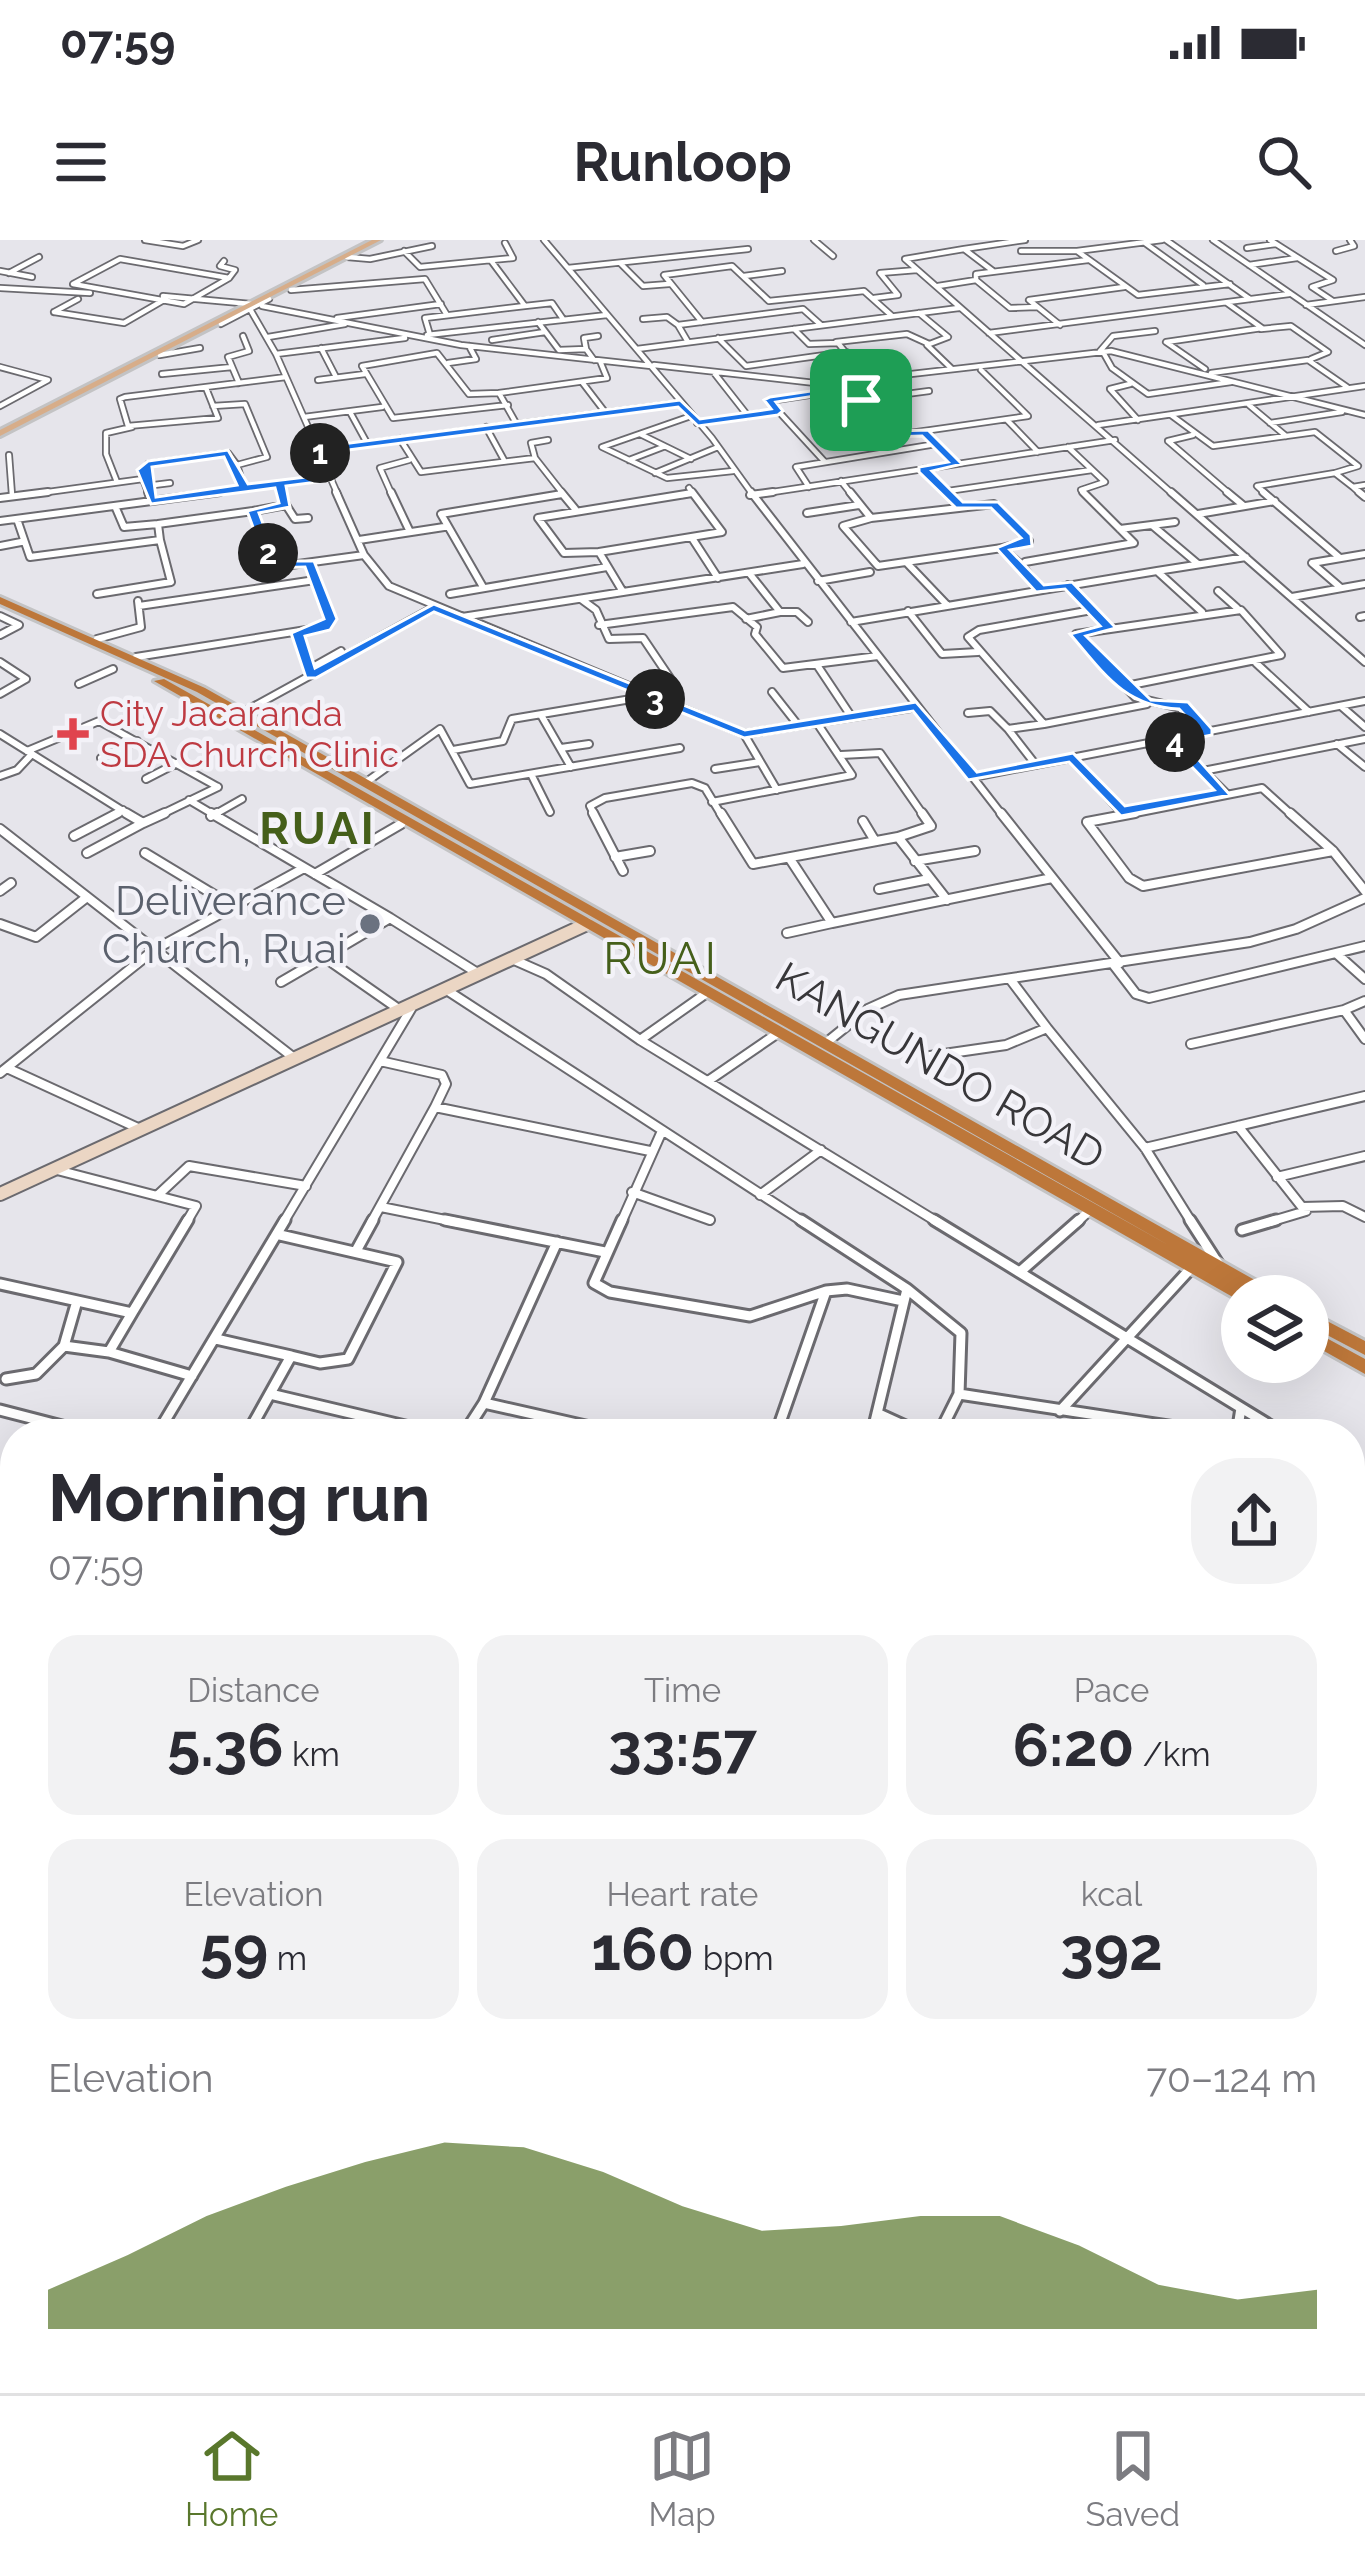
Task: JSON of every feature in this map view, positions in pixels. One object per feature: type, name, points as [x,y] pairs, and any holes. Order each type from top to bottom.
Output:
[{"type":"highway","name":"KANGUNDO ROAD","points":[[7,609],[97,639],[242,713],[1089,1211],[1221,1282]]},
{"type":"highway","name":"KANGUNDO ROAD","points":[[42,620],[145,673],[708,992],[785,1031],[827,1042],[1233,1275]]},
{"type":"highway","points":[[1329,1329],[1365,1349]]},
{"type":"highway","points":[[1329,1346],[1365,1367]]},
{"type":"main road","points":[[0,428],[290,290],[373,240]]},
{"type":"main road","points":[[138,363],[221,324],[373,240]]},
{"type":"street","points":[[145,240],[182,247],[199,240]]},
{"type":"street","points":[[544,240],[718,447],[750,495],[1052,878],[1136,994],[1149,998],[1365,946]]},
{"type":"street","points":[[814,240],[833,256]]},
{"type":"street","points":[[1041,248],[1029,240],[906,256],[959,308],[1365,662]]},
{"type":"street","points":[[1063,240],[1135,295],[1230,284]]},
{"type":"street","points":[[1022,251],[1164,240],[1250,299]]},
{"type":"street","points":[[1213,240],[1365,345]]},
{"type":"street","points":[[1336,251],[1354,247],[1350,240]]},
{"type":"street","points":[[1145,242],[1205,286]]},
{"type":"street","points":[[1247,248],[1273,242],[1333,280],[1312,287],[1333,301]]},
{"type":"street","points":[[420,267],[514,256],[505,243]]},
{"type":"street","points":[[347,257],[432,246]]},
{"type":"street","points":[[568,268],[748,249]]},
{"type":"street","points":[[964,249],[993,271]]},
{"type":"street","points":[[304,315],[290,290],[426,276],[404,251]]},
{"type":"street","points":[[9,273],[39,257]]},
{"type":"street","points":[[1249,265],[1297,258]]},
{"type":"street","points":[[108,292],[73,284],[120,259],[229,278]]},
{"type":"street","points":[[1037,307],[1010,308],[974,274],[1088,260]]},
{"type":"street","points":[[134,294],[184,304],[229,278],[235,270],[220,266],[224,261]]},
{"type":"street","points":[[492,262],[525,306]]},
{"type":"street","points":[[620,262],[643,286],[669,284]]},
{"type":"street","points":[[701,322],[664,275],[732,266],[766,300],[865,291],[892,316]]},
{"type":"street","points":[[874,298],[898,295],[881,272],[918,270]]},
{"type":"street","points":[[0,271],[32,277]]},
{"type":"street","points":[[744,276],[782,271]]},
{"type":"street","points":[[422,278],[447,315]]},
{"type":"street","points":[[938,286],[976,280]]},
{"type":"street","points":[[1060,325],[1029,300],[1124,287]]},
{"type":"street","points":[[0,288],[197,298],[251,308],[364,555],[381,580],[434,608],[744,734],[916,706]]},
{"type":"street","points":[[989,333],[1289,294]]},
{"type":"street","points":[[1151,295],[1166,310]]},
{"type":"street","points":[[1306,305],[1364,298]]},
{"type":"street","points":[[78,299],[54,312],[124,323],[162,301]]},
{"type":"street","points":[[795,300],[821,325]]},
{"type":"street","points":[[266,302],[304,315],[469,346],[831,383],[1117,351],[1365,416]]},
{"type":"street","points":[[1227,302],[1261,328]]},
{"type":"street","points":[[430,335],[423,319],[447,315],[552,303],[563,319]]},
{"type":"street","points":[[326,319],[441,304]]},
{"type":"street","points":[[637,349],[959,308]]},
{"type":"street","points":[[1157,312],[1183,308]]},
{"type":"street","points":[[678,326],[803,309]]},
{"type":"street","points":[[656,311],[678,326],[688,342]]},
{"type":"street","points":[[919,313],[948,337],[928,344]]},
{"type":"street","points":[[276,354],[607,315]]},
{"type":"street","points":[[1133,315],[1166,342],[1208,373],[1326,357],[1328,352],[1291,326],[1166,342]]},
{"type":"street","points":[[643,319],[663,317]]},
{"type":"street","points":[[538,322],[560,350],[586,349]]},
{"type":"street","points":[[268,338],[346,324]]},
{"type":"street","points":[[794,329],[809,344],[907,334],[928,344],[952,369]]},
{"type":"street","points":[[1101,351],[1113,336],[1155,331]]},
{"type":"street","points":[[448,363],[476,359],[460,332]]},
{"type":"street","points":[[492,340],[545,332]]},
{"type":"street","points":[[508,405],[398,418],[382,407],[362,364],[437,353],[469,394],[499,393],[609,377],[586,349],[584,338],[598,335]]},
{"type":"street","points":[[238,383],[228,356],[250,351],[243,337]]},
{"type":"street","points":[[718,338],[746,366],[845,352]]},
{"type":"street","points":[[836,342],[868,379]]},
{"type":"street","points":[[1109,344],[1117,351]]},
{"type":"street","points":[[160,355],[200,348]]},
{"type":"street","points":[[321,348],[336,377]]},
{"type":"street","points":[[1101,351],[1130,384],[1152,394],[1235,381]]},
{"type":"street","points":[[1306,360],[1348,388]]},
{"type":"street","points":[[0,367],[48,380],[2,402]]},
{"type":"street","points":[[162,374],[232,367]]},
{"type":"street","points":[[831,383],[851,390],[894,434],[1029,414],[981,370]]},
{"type":"street","points":[[318,380],[365,374]]},
{"type":"street","points":[[716,374],[748,416]]},
{"type":"street","points":[[132,428],[122,398],[286,377]]},
{"type":"street","points":[[851,390],[854,381]]},
{"type":"street","points":[[582,382],[604,412]]},
{"type":"street","points":[[1130,384],[1110,389],[1138,420]]},
{"type":"street","points":[[1098,425],[1365,386]]},
{"type":"street","points":[[117,482],[106,436],[132,428],[218,418],[206,388]]},
{"type":"street","points":[[824,460],[770,400],[842,388]]},
{"type":"street","points":[[861,400],[929,391]]},
{"type":"street","points":[[499,393],[516,423]]},
{"type":"street","points":[[319,450],[680,403]]},
{"type":"street","points":[[213,406],[245,404],[267,457],[237,465]]},
{"type":"street","points":[[1249,405],[1286,436]]},
{"type":"street","points":[[304,417],[382,407]]},
{"type":"street","points":[[1270,423],[1345,410]]},
{"type":"street","points":[[733,471],[683,478],[655,473],[602,446],[694,419],[778,411]]},
{"type":"street","points":[[350,412],[367,443]]},
{"type":"street","points":[[1171,415],[1214,446],[1315,433],[1358,468],[1257,486],[1340,558]]},
{"type":"street","points":[[1006,420],[1038,452]]},
{"type":"street","points":[[486,428],[504,460]]},
{"type":"street","points":[[925,432],[956,464]]},
{"type":"street","points":[[640,434],[691,459]]},
{"type":"street","points":[[1193,435],[1168,441],[1244,506]]},
{"type":"street","points":[[400,439],[409,460],[421,472],[536,458]]},
{"type":"street","points":[[548,440],[531,443],[536,458],[575,509]]},
{"type":"street","points":[[750,495],[1115,440]]},
{"type":"street","points":[[809,487],[796,466],[936,444]]},
{"type":"street","points":[[629,460],[665,446]]},
{"type":"street","points":[[655,473],[718,447]]},
{"type":"street","points":[[1022,566],[1133,544],[1081,490],[1105,484],[1068,447]]},
{"type":"street","points":[[9,454],[12,496]]},
{"type":"street","points":[[151,501],[145,483],[148,464],[228,454],[244,488]]},
{"type":"street","points":[[409,460],[380,468],[410,532]]},
{"type":"street","points":[[923,469],[960,506]]},
{"type":"street","points":[[947,491],[1092,470]]},
{"type":"street","points":[[0,472],[10,471]]},
{"type":"street","points":[[1335,473],[1365,496]]},
{"type":"street","points":[[0,521],[329,477]]},
{"type":"street","points":[[683,478],[731,546]]},
{"type":"street","points":[[0,498],[117,482],[170,483]]},
{"type":"street","points":[[841,482],[871,518]]},
{"type":"street","points":[[279,484],[295,519],[308,518]]},
{"type":"street","points":[[1353,488],[1365,485]]},
{"type":"street","points":[[692,493],[538,518],[564,553],[599,552],[722,532]]},
{"type":"street","points":[[483,587],[440,516],[562,494]]},
{"type":"street","points":[[1198,514],[1275,501]]},
{"type":"street","points":[[994,504],[1029,541],[875,566],[843,526],[871,518],[994,504]]},
{"type":"street","points":[[115,506],[124,526],[286,505]]},
{"type":"street","points":[[807,513],[859,506]]},
{"type":"street","points":[[253,511],[273,565],[364,555]]},
{"type":"street","points":[[17,519],[26,555],[33,557],[160,540]]},
{"type":"street","points":[[1120,529],[1175,522]]},
{"type":"street","points":[[97,594],[173,580],[158,524]]},
{"type":"street","points":[[1153,526],[1198,564]]},
{"type":"street","points":[[359,540],[444,527]]},
{"type":"street","points":[[662,531],[669,542]]},
{"type":"street","points":[[692,538],[718,578]]},
{"type":"street","points":[[0,546],[21,542]]},
{"type":"street","points":[[1002,548],[1041,590]]},
{"type":"street","points":[[599,552],[623,592]]},
{"type":"street","points":[[1341,588],[1312,563],[1365,554]]},
{"type":"street","points":[[851,622],[1246,557]]},
{"type":"street","points":[[136,657],[298,633],[330,622],[309,563]]},
{"type":"street","points":[[908,563],[947,605]]},
{"type":"street","points":[[460,617],[803,564]]},
{"type":"street","points":[[450,593],[503,589],[608,567]]},
{"type":"street","points":[[1157,571],[1202,613]]},
{"type":"street","points":[[818,581],[870,572]]},
{"type":"street","points":[[749,573],[780,612]]},
{"type":"street","points":[[139,606],[315,580]]},
{"type":"street","points":[[1292,597],[1365,584]]},
{"type":"street","points":[[1067,585],[1110,628]]},
{"type":"street","points":[[97,639],[141,627],[135,590]]},
{"type":"street","points":[[1126,686],[1256,663],[1282,651],[1218,591]]},
{"type":"street","points":[[581,598],[596,610],[609,639],[644,638],[674,684]]},
{"type":"street","points":[[599,625],[733,607],[783,668],[878,656]]},
{"type":"street","points":[[242,713],[434,608]]},
{"type":"street","points":[[1076,634],[1237,608]]},
{"type":"street","points":[[0,635],[19,625],[7,609]]},
{"type":"street","points":[[1044,724],[978,652],[970,632],[1092,610]]},
{"type":"street","points":[[908,611],[942,654],[978,652]]},
{"type":"street","points":[[746,619],[797,612],[808,622]]},
{"type":"street","points":[[1058,616],[1147,704]]},
{"type":"street","points":[[298,633],[310,673]]},
{"type":"street","points":[[310,673],[340,651]]},
{"type":"street","points":[[0,662],[26,679],[0,694]]},
{"type":"street","points":[[1256,663],[1309,712]]},
{"type":"street","points":[[817,665],[851,716]]},
{"type":"street","points":[[79,684],[113,669]]},
{"type":"street","points":[[772,692],[798,725]]},
{"type":"street","points":[[453,750],[503,741],[508,721],[647,696]]},
{"type":"street","points":[[973,777],[1365,701]]},
{"type":"street","points":[[1008,729],[1147,704],[1183,705],[1208,732]]},
{"type":"street","points":[[1341,706],[1365,727]]},
{"type":"street","points":[[968,713],[990,712],[1036,765]]},
{"type":"street","points":[[541,715],[571,767]]},
{"type":"street","points":[[0,776],[17,770],[30,752],[93,722],[137,740],[218,787],[86,853]]},
{"type":"street","points":[[712,802],[850,776],[853,771],[817,723]]},
{"type":"street","points":[[365,783],[439,729],[469,784],[680,748]]},
{"type":"street","points":[[0,734],[143,823]]},
{"type":"street","points":[[744,734],[777,790]]},
{"type":"street","points":[[1172,739],[1225,792]]},
{"type":"street","points":[[1203,771],[1365,739]]},
{"type":"street","points":[[100,758],[137,740]]},
{"type":"street","points":[[561,748],[589,744]]},
{"type":"street","points":[[1337,744],[1365,767]]},
{"type":"street","points":[[623,872],[589,812],[600,799],[692,783],[703,786],[753,864],[898,837],[931,826],[880,753],[841,755]]},
{"type":"street","points":[[1073,758],[1121,812]]},
{"type":"street","points":[[715,770],[760,762]]},
{"type":"street","points":[[146,779],[177,763]]},
{"type":"street","points":[[531,774],[550,812]]},
{"type":"street","points":[[827,1042],[891,998],[1275,936],[1365,897],[1333,851],[1267,790],[1225,792],[1093,817],[1087,824],[1130,878],[1143,886],[1333,851]]},
{"type":"street","points":[[189,800],[479,974]]},
{"type":"street","points":[[211,816],[242,800]]},
{"type":"street","points":[[74,836],[123,811]]},
{"type":"street","points":[[863,821],[874,842]]},
{"type":"street","points":[[315,874],[401,824]]},
{"type":"street","points":[[0,830],[294,1058]]},
{"type":"street","points":[[898,837],[947,900]]},
{"type":"street","points":[[0,847],[14,840]]},
{"type":"street","points":[[615,857],[650,851]]},
{"type":"street","points":[[916,861],[975,851]]},
{"type":"street","points":[[145,853],[231,905]]},
{"type":"street","points":[[790,859],[832,923]]},
{"type":"street","points":[[140,1129],[3,1070],[154,950],[304,868]]},
{"type":"street","points":[[787,933],[1052,878]]},
{"type":"street","points":[[879,889],[929,879]]},
{"type":"street","points":[[0,891],[11,883]]},
{"type":"street","points":[[0,924],[36,938],[88,897]]},
{"type":"street","points":[[281,982],[390,918]]},
{"type":"street","points":[[0,1194],[587,924]]},
{"type":"street","points":[[1337,954],[1365,979]]},
{"type":"street","points":[[324,957],[405,1009]]},
{"type":"street","points":[[510,958],[546,974],[640,1040],[1259,1419]]},
{"type":"street","points":[[1010,979],[1145,1148],[1222,1269]]},
{"type":"street","points":[[445,989],[907,1289],[961,1333],[965,1354],[959,1394],[946,1419]]},
{"type":"street","points":[[640,1040],[708,992]]},
{"type":"street","points":[[1191,1043],[1344,1010],[1365,1001]]},
{"type":"street","points":[[166,1419],[280,1235],[405,1009]]},
{"type":"street","points":[[1344,1010],[1365,1039]]},
{"type":"street","points":[[930,1056],[1006,1045],[1047,1028]]},
{"type":"street","points":[[708,1082],[785,1031]]},
{"type":"street","points":[[356,1251],[446,1084],[442,1075],[380,1061]]},
{"type":"street","points":[[1145,1148],[1365,1096]]},
{"type":"street","points":[[435,1107],[650,1151]]},
{"type":"street","points":[[1238,1126],[1307,1210]]},
{"type":"street","points":[[662,1132],[593,1279],[599,1287],[724,1315],[778,1310],[826,1291],[848,1289],[903,1301]]},
{"type":"street","points":[[760,1195],[821,1150]]},
{"type":"street","points":[[1277,1177],[1365,1156]]},
{"type":"street","points":[[158,1195],[189,1166],[306,1186]]},
{"type":"street","points":[[54,1169],[191,1202],[197,1210],[109,1352]]},
{"type":"street","points":[[632,1192],[698,1211],[710,1220]]},
{"type":"street","points":[[1242,1231],[1307,1210],[1343,1206],[1365,1216]]},
{"type":"street","points":[[381,1207],[605,1252]]},
{"type":"street","points":[[1021,1271],[1089,1211]]},
{"type":"street","points":[[216,1339],[338,1363],[354,1351],[397,1262],[280,1235]]},
{"type":"street","points":[[474,1419],[557,1242]]},
{"type":"street","points":[[1060,1411],[1193,1266]]},
{"type":"street","points":[[0,1285],[132,1313]]},
{"type":"street","points":[[876,1419],[907,1289]]},
{"type":"street","points":[[781,1419],[826,1291]]},
{"type":"street","points":[[64,1346],[62,1338],[77,1301]]},
{"type":"street","points":[[64,1346],[109,1352],[192,1376]]},
{"type":"street","points":[[5,1379],[36,1374],[64,1346]]},
{"type":"street","points":[[256,1419],[291,1356]]},
{"type":"street","points":[[269,1394],[375,1419]]},
{"type":"street","points":[[959,1394],[1121,1419]]},
{"type":"street","points":[[484,1403],[555,1419]]},
{"type":"street","points":[[1239,1419],[1241,1408]]},
{"type":"street","points":[[0,1410],[35,1419]]},
{"type":"street","points":[[877,1413],[890,1419]]},
{"type":"place","name":"City Jacaranda SDA Church Clinic","points":[[73,734]]},
{"type":"place","name":"Deliverance Church, Ruai","points":[[370,924]]},
{"type":"district","name":"RUAI","points":[[318,828]]},
{"type":"district","name":"RUAI","points":[[661,958]]},
{"type":"route","points":[[861,400],[842,388],[770,400],[778,411],[698,423],[680,403],[367,443],[319,450],[329,477],[244,488],[151,501],[142,470],[148,464],[228,454],[244,488],[279,484],[286,505],[253,511],[273,565],[309,563],[330,619],[325,627],[298,633],[311,676],[434,608],[744,734],[916,706],[973,777],[1073,758],[1121,812],[1225,792],[1172,739],[1208,732],[1183,705],[1147,704],[1126,686],[1076,634],[1110,628],[1067,585],[1041,590],[1002,548],[1028,543],[1027,538],[994,504],[960,506],[923,469],[956,464],[925,432],[894,434],[861,400]]}]
